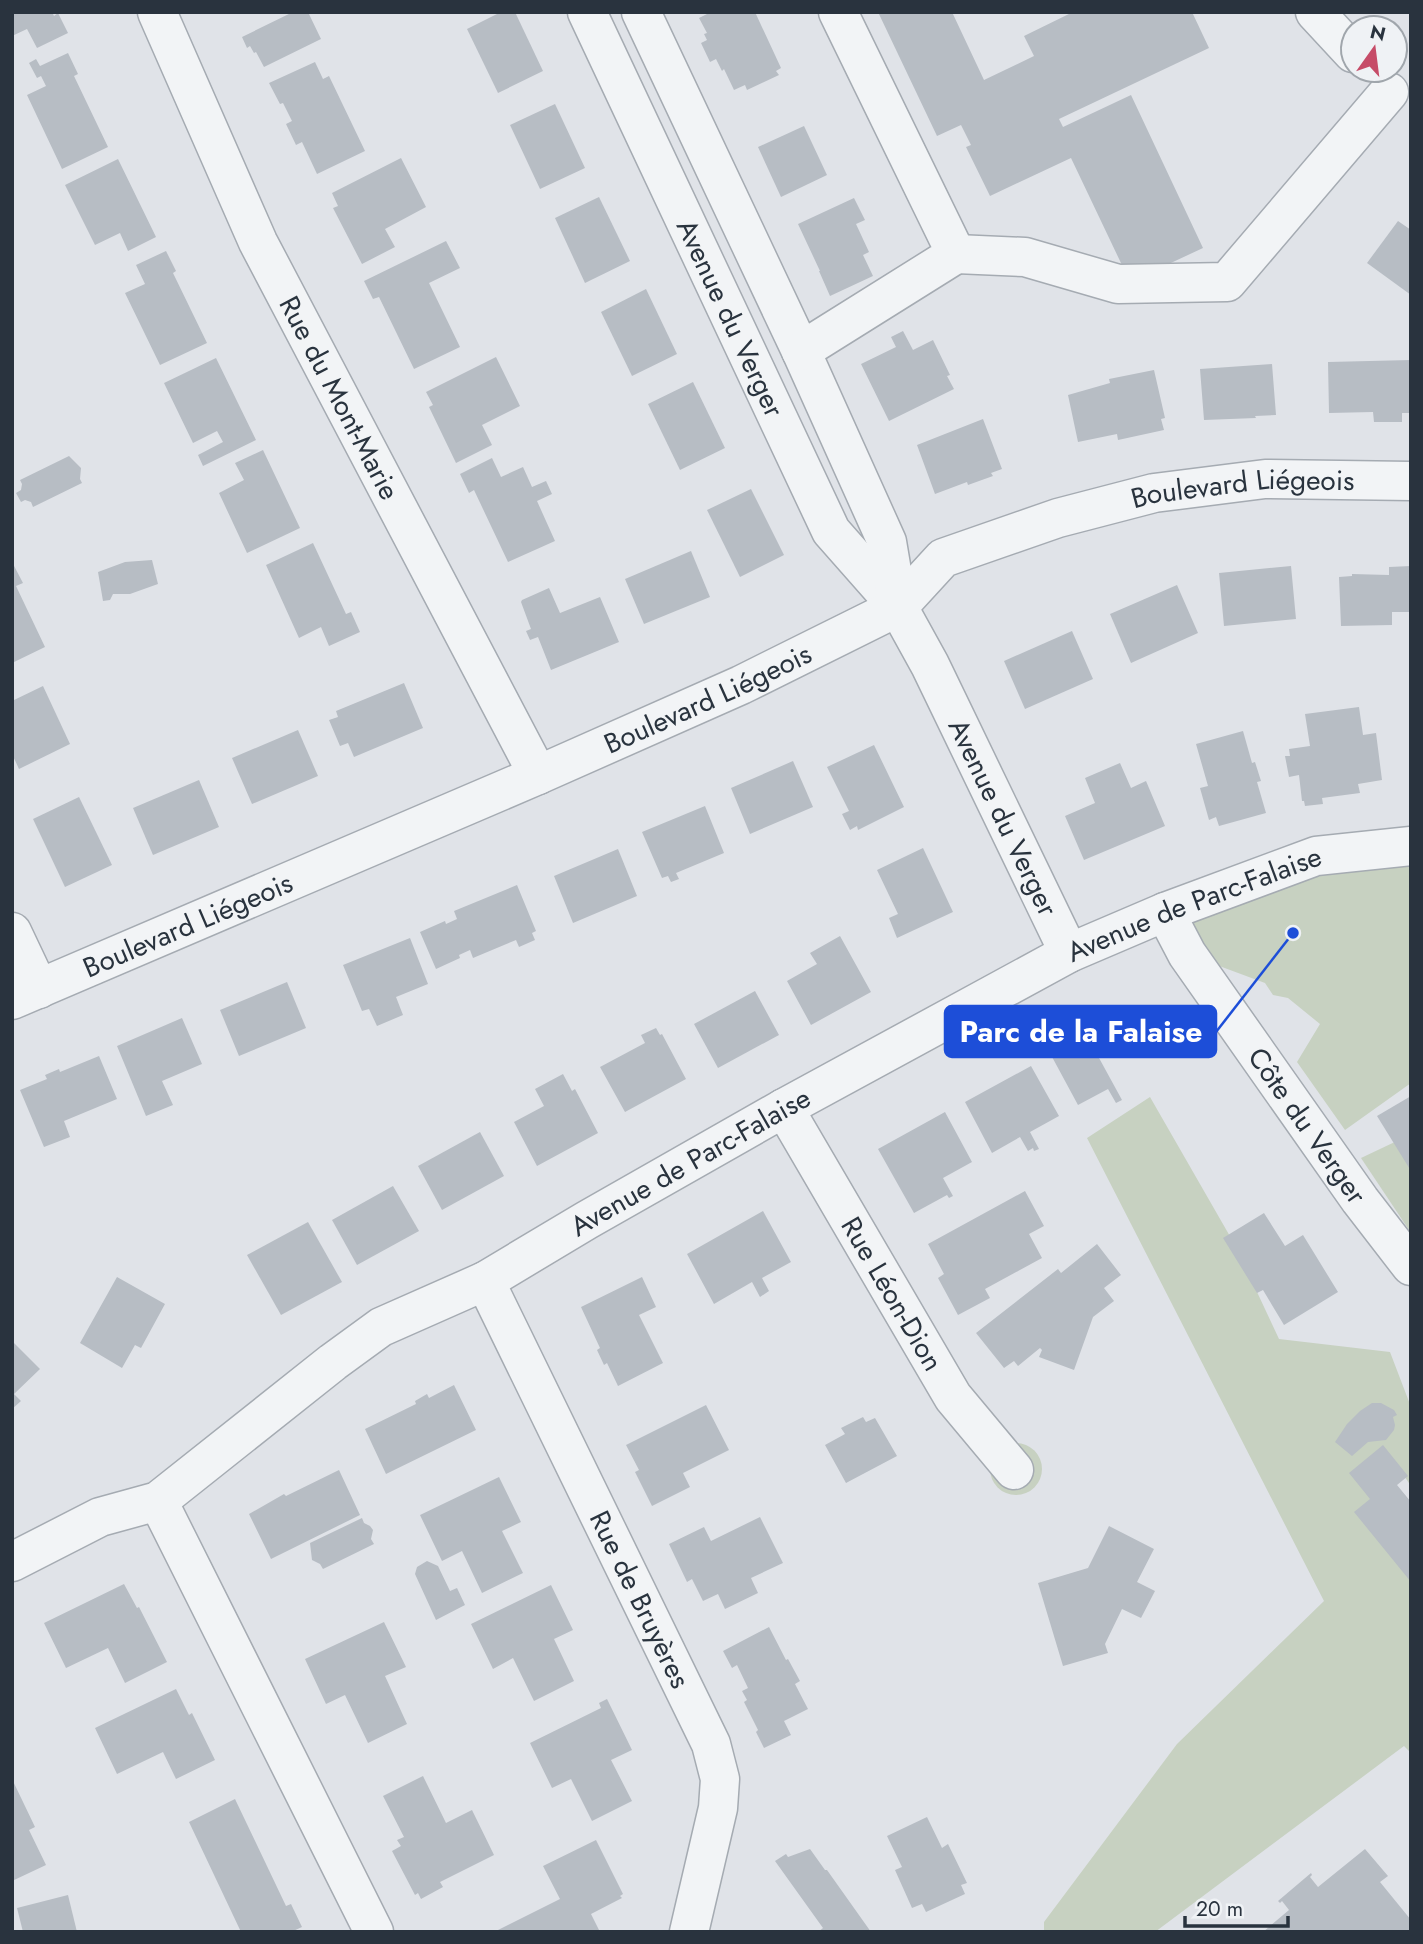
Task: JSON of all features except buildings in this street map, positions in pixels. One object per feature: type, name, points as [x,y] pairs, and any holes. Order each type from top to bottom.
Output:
[{"type":"street","name":"Rue du Mont-Marie","points":[[156,12],[258,242],[538,775]]},
{"type":"street","name":"Avenue du Verger","points":[[587,12],[831,531],[898,607],[930,665],[1069,953]]},
{"type":"street","name":"Avenue du Verger","points":[[641,12],[801,351],[887,542],[898,607]]},
{"type":"street","points":[[838,12],[956,254]]},
{"type":"street","points":[[1315,12],[1339,38]]},
{"type":"street","points":[[801,351],[956,254],[1025,257],[1118,284],[1227,282],[1390,90]]},
{"type":"street","name":"Boulevard Liégeois","points":[[26,994],[741,685],[898,607],[943,558],[1058,518],[1154,494],[1265,480],[1411,481]]},
{"type":"street","name":"Avenue de Parc-Falaise","points":[[12,1562],[100,1517],[158,1501],[381,1327],[485,1281],[783,1108],[1069,953],[1165,912],[1316,856],[1411,846]]},
{"type":"street","name":"Côte du Verger","points":[[1165,912],[1187,954],[1360,1200],[1411,1266]]},
{"type":"street","points":[[12,932],[26,994]]},
{"type":"street","name":"Rue Léon-Dion","points":[[783,1108],[953,1397],[1014,1470]]},
{"type":"street","name":"Rue de Bruyères","points":[[485,1281],[711,1744],[720,1779],[718,1808],[689,1932]]},
{"type":"street","points":[[158,1501],[374,1932]]},
{"type":"green space","points":[[1411,846],[1411,1083],[1345,1130],[1297,1062],[1320,1024],[1288,998],[1273,995],[1265,983],[1187,954],[1165,912]]},
{"type":"green space","points":[[1150,1097],[1235,1245],[1279,1339],[1390,1352],[1411,1407],[1411,1486],[1400,1470],[1381,1469],[1411,1537],[1411,1753],[1404,1746],[1155,1932],[1044,1932],[1044,1922],[1177,1744],[1324,1601],[1087,1138]]},
{"type":"green space","points":[[1399,1140],[1411,1161],[1411,1233],[1361,1158]]},
{"type":"green space","points":[[1016,1443],[1026,1445],[1034,1451],[1040,1459],[1040,1479],[1034,1487],[1026,1493],[1016,1495],[1006,1493],[998,1487],[992,1479],[990,1469],[992,1459],[998,1451],[1006,1445]]},
{"type":"place","name":"Parc de la Falaise","points":[[1293,933]]}]
